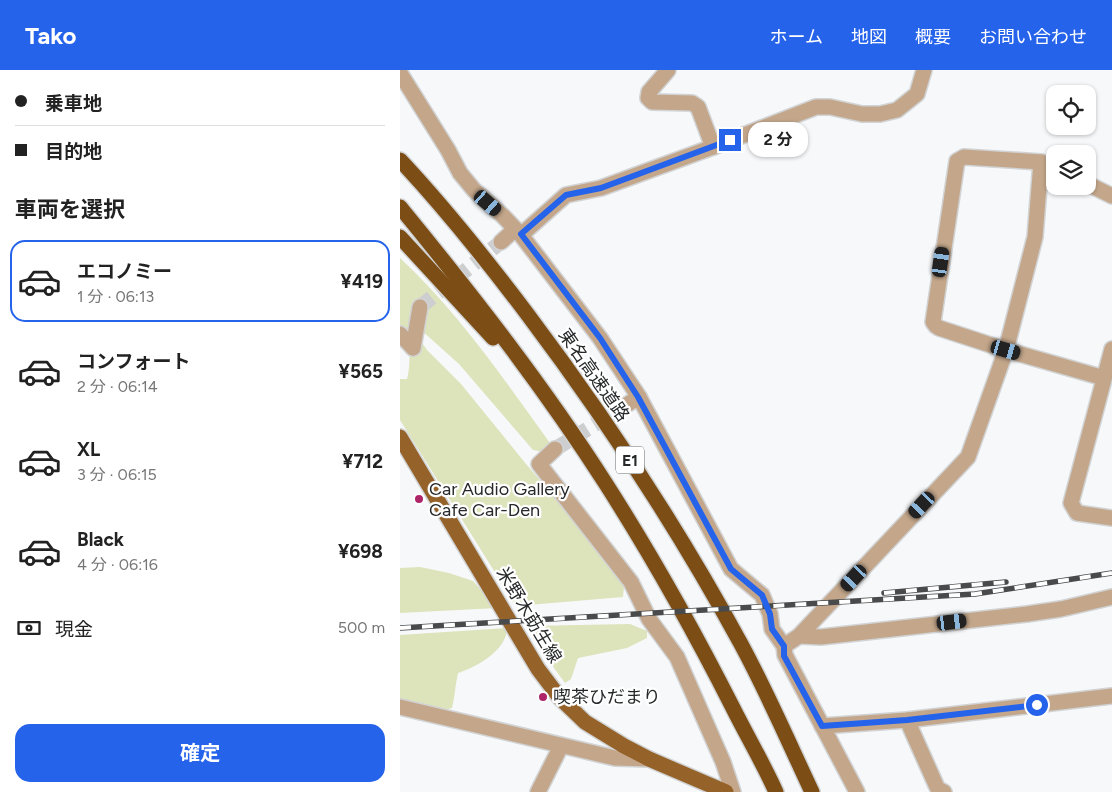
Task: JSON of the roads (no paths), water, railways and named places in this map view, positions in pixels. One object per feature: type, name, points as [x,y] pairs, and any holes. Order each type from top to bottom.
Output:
[{"type":"highway","name":"東名高速道路","points":[[400,159],[492,267],[576,380],[634,466],[691,558],[742,646],[812,792]]},
{"type":"highway","name":"E1","points":[[400,207],[467,289],[546,396],[605,483],[661,573],[708,659],[774,789]]},
{"type":"highway","points":[[400,237],[546,396]]},
{"type":"main road","name":"米野木莇生線","points":[[400,437],[538,669],[560,698],[585,722],[624,746],[649,759],[726,792]]},
{"type":"street","points":[[668,70],[649,92],[648,98],[652,102],[692,103],[698,107],[713,147]]},
{"type":"street","points":[[501,242],[518,232],[566,195],[601,188],[816,107],[862,114],[880,114],[897,110],[917,94],[924,70]]},
{"type":"street","points":[[400,72],[460,173],[474,190],[518,232],[600,338],[638,397],[731,569],[762,595],[770,614],[772,629],[784,646],[784,656],[857,792]]},
{"type":"street","points":[[1046,165],[964,157],[959,159],[956,164],[933,322],[939,328],[1006,350],[1104,378]]},
{"type":"street","points":[[784,646],[799,636],[968,456],[1006,350],[1035,237],[1046,176]]},
{"type":"street","points":[[1096,188],[1112,196]]},
{"type":"street","points":[[406,351],[420,307]]},
{"type":"street","points":[[400,334],[406,351]]},
{"type":"street","points":[[1112,349],[1071,503],[1077,513],[1112,518]]},
{"type":"street","points":[[620,409],[638,397]]},
{"type":"street","points":[[556,450],[539,464],[631,582],[649,619],[677,657],[716,744],[733,792]]},
{"type":"street","points":[[799,636],[821,637],[1027,614],[1061,609],[1112,597]]},
{"type":"street","points":[[822,726],[907,720],[1112,696]]},
{"type":"street","points":[[400,707],[614,758],[649,759]]},
{"type":"street","points":[[907,720],[938,789],[944,792]]},
{"type":"street","points":[[538,792],[561,746]]},
{"type":"tunnel","points":[[420,307],[501,242]]},
{"type":"tunnel","points":[[555,449],[620,409]]},
{"type":"railway","points":[[400,628],[975,594],[1112,573]]},
{"type":"railway","points":[[884,593],[1006,582]]},
{"type":"place","name":"Car Audio Gallery Cafe Car-Den","points":[[419,499]]},
{"type":"place","name":"喫茶ひだまり","points":[[543,697]]}]
